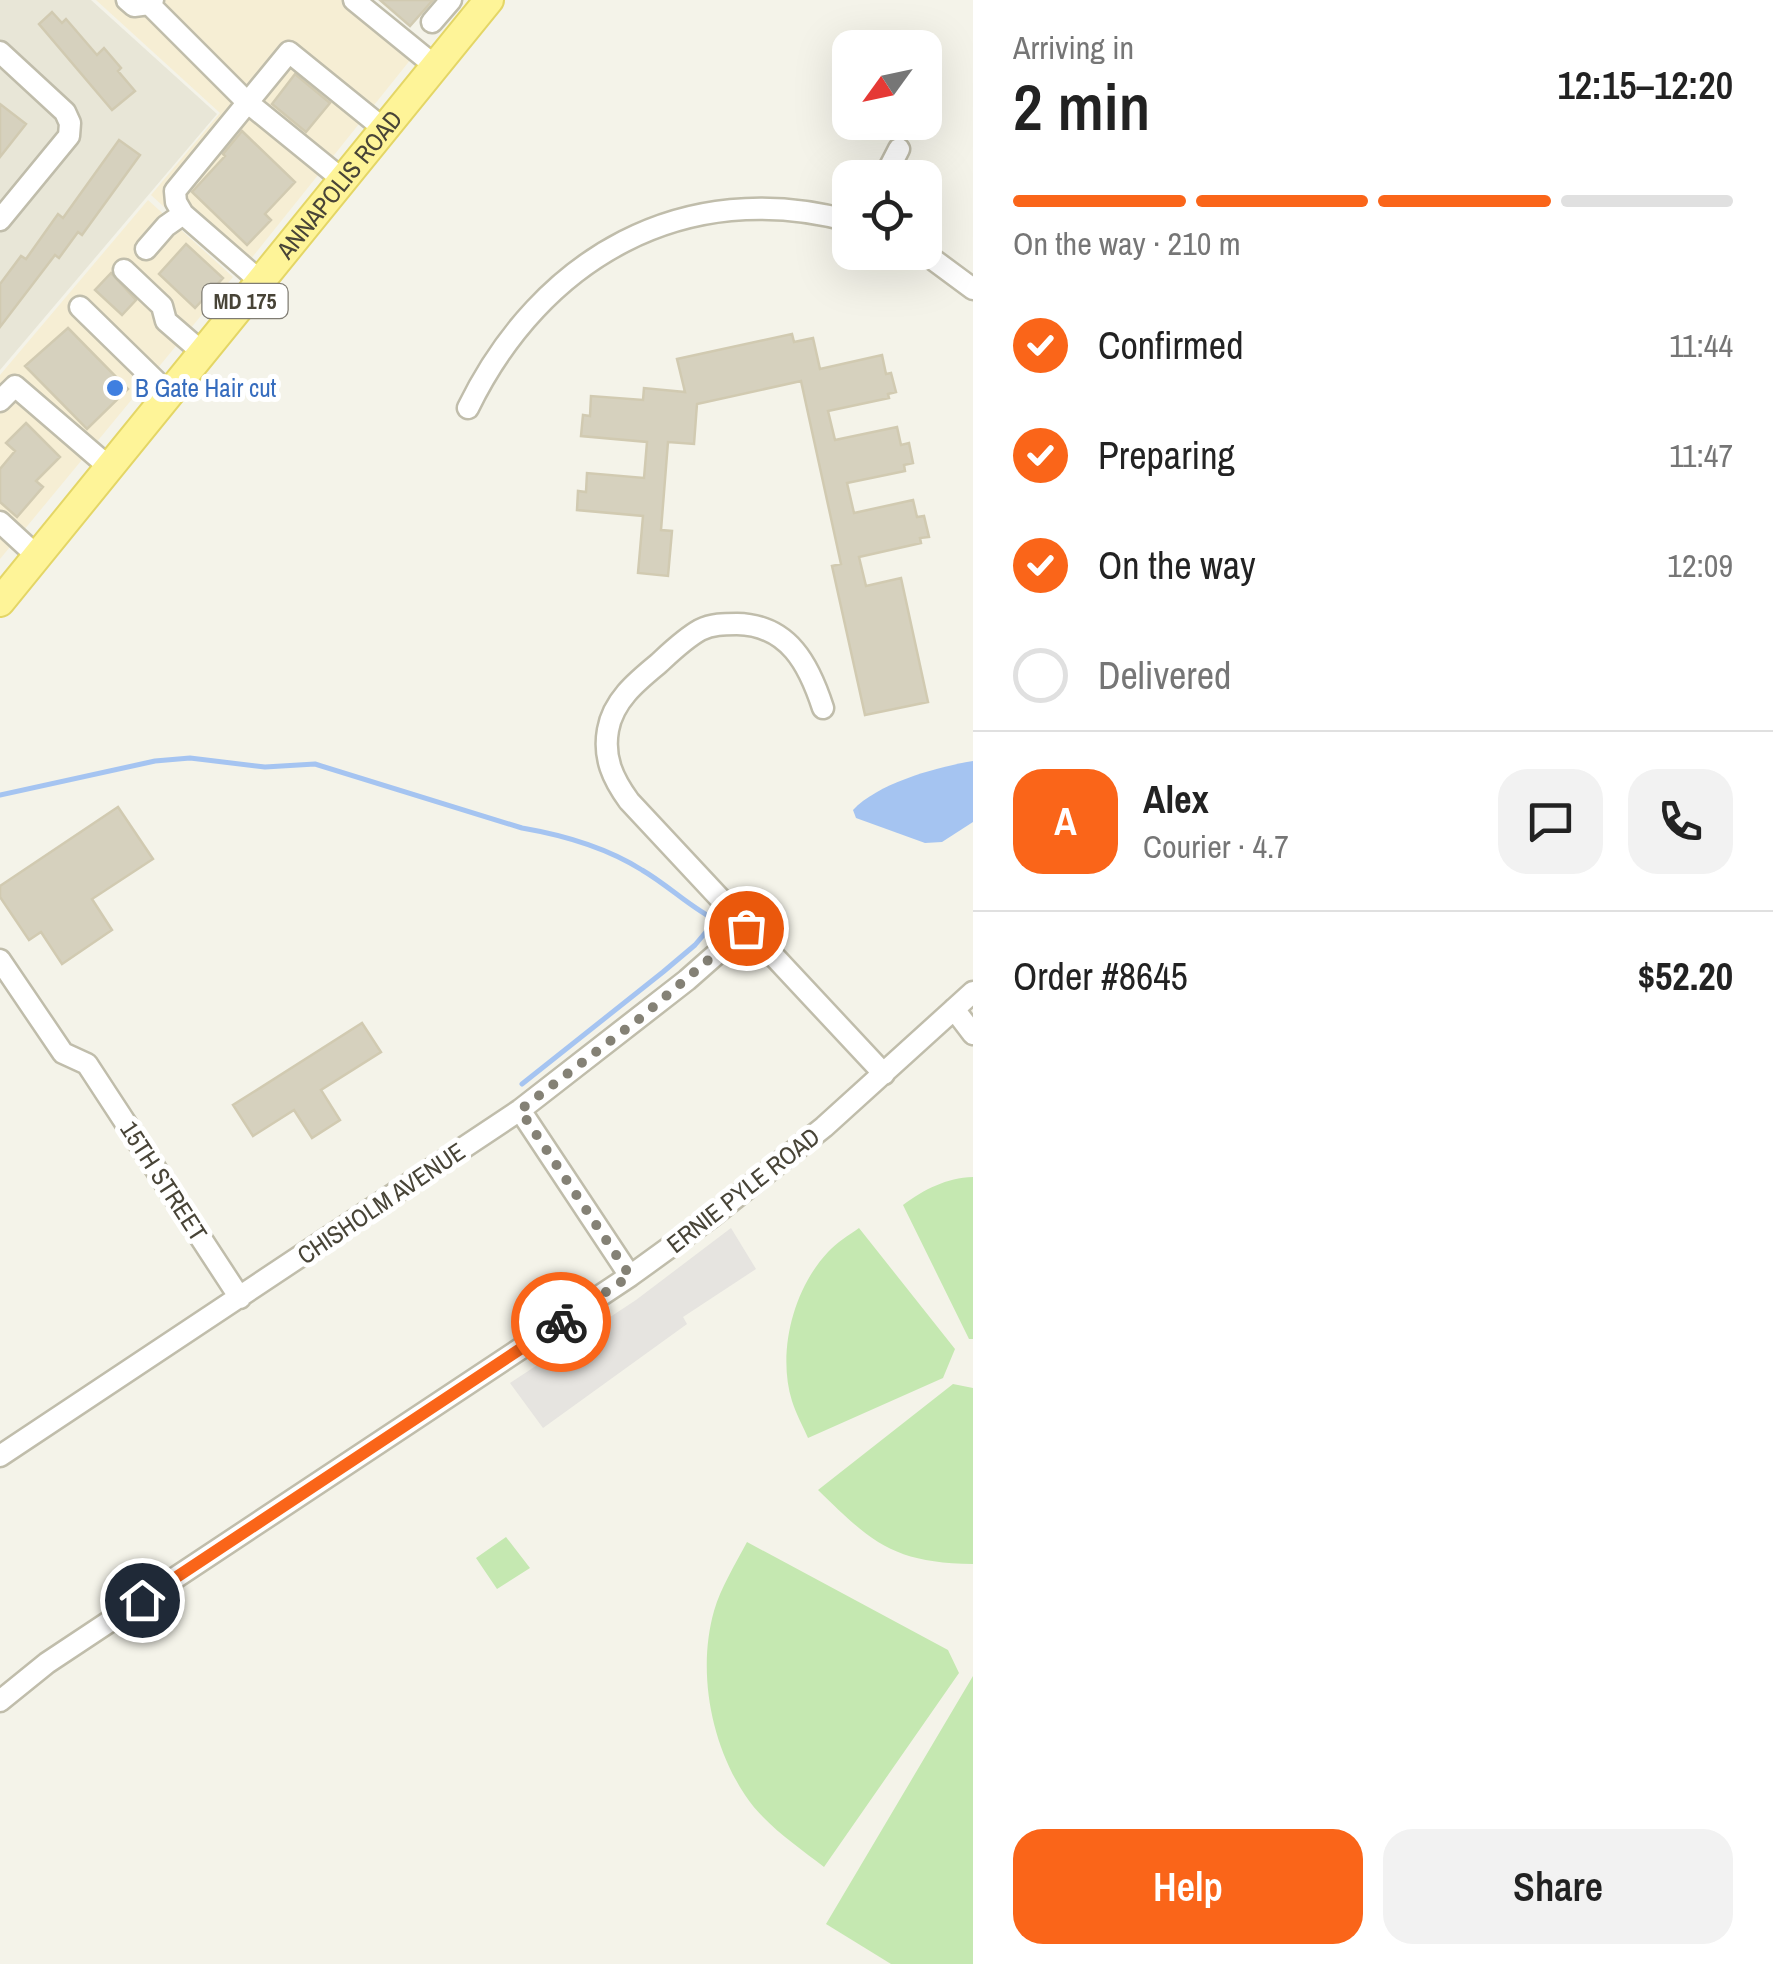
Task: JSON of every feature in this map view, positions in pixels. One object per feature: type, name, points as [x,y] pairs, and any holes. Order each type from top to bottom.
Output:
[{"type":"main road","name":"ANNAPOLIS ROAD","points":[[0,600],[435,66],[477,4]]},
{"type":"street","points":[[127,0],[134,6],[151,2],[247,102],[343,180]]},
{"type":"street","points":[[354,0],[435,66]]},
{"type":"street","points":[[432,22],[451,0]]},
{"type":"street","points":[[0,52],[65,112],[70,124],[69,136],[0,220]]},
{"type":"street","points":[[260,281],[183,214],[175,191],[247,102],[289,52],[384,129]]},
{"type":"street","points":[[893,160],[899,149]]},
{"type":"street","points":[[468,408],[500,348],[541,300],[580,267],[631,238],[684,219],[737,210],[804,212],[832,217]]},
{"type":"street","points":[[146,248],[183,214]]},
{"type":"street","points":[[942,266],[973,289]]},
{"type":"street","points":[[124,270],[162,306],[166,321],[203,353]]},
{"type":"street","points":[[80,307],[168,394]]},
{"type":"street","points":[[0,402],[14,386],[109,467]]},
{"type":"street","points":[[0,522],[37,556]]},
{"type":"street","points":[[823,708],[808,666],[777,633],[754,624],[712,625],[679,645],[634,684],[612,715],[606,750],[615,782],[629,801],[884,1074]]},
{"type":"street","name":"CHISHOLM AVENUE","points":[[0,1456],[520,1110],[673,992],[746,928]]},
{"type":"street","name":"15TH STREET","points":[[0,960],[63,1053],[87,1064],[240,1298]]},
{"type":"street","name":"ERNIE PYLE ROAD","points":[[0,1701],[47,1663],[630,1276],[761,1179],[973,992]]},
{"type":"street","points":[[954,1010],[973,1034]]},
{"type":"street","points":[[520,1110],[630,1276]]},
{"type":"shaded area","points":[[0,0],[91,0],[217,114],[0,370]]},
{"type":"shaded area","points":[[96,0],[372,0],[423,44],[238,275],[151,195],[220,113]]},
{"type":"shaded area","points":[[148,200],[233,277],[0,559],[0,375]]},
{"type":"shaded area","points":[[731,1228],[756,1269],[683,1317],[687,1324],[543,1428],[510,1383],[636,1300]]},
{"type":"green space","points":[[973,1177],[973,1339],[969,1339],[903,1205],[936,1185]]},
{"type":"green space","points":[[859,1228],[955,1349],[943,1378],[808,1438],[788,1382],[791,1322],[816,1267],[831,1249]]},
{"type":"green space","points":[[953,1384],[973,1388],[973,1564],[923,1559],[886,1546],[854,1524],[818,1490]]},
{"type":"green space","points":[[506,1537],[530,1568],[497,1589],[476,1558]]},
{"type":"green space","points":[[747,1542],[948,1650],[959,1673],[824,1867],[762,1816],[745,1795],[723,1753],[710,1706],[707,1658],[714,1611]]},
{"type":"green space","points":[[973,1676],[973,1964],[891,1964],[826,1924]]},
{"type":"water","points":[[973,761],[973,822],[942,842],[925,843],[856,818],[853,810],[892,784]]},
{"type":"building","points":[[380,0],[433,0],[410,26]]},
{"type":"building","points":[[52,12],[62,23],[66,19],[97,55],[104,48],[121,68],[118,71],[135,91],[112,110],[39,24]]},
{"type":"building","points":[[295,74],[330,103],[306,132],[272,104]]},
{"type":"building","points":[[0,104],[26,124],[0,157]]},
{"type":"building","points":[[242,131],[295,182],[265,214],[271,220],[247,245],[192,192]]},
{"type":"building","points":[[119,140],[140,155],[82,235],[78,232],[59,258],[55,255],[0,327],[0,284],[21,256],[26,259],[58,214],[63,218]]},
{"type":"building","points":[[186,244],[223,278],[195,308],[159,274]]},
{"type":"building","points":[[111,273],[136,300],[122,315],[95,290]]},
{"type":"building","points":[[68,328],[128,389],[87,429],[25,366]]},
{"type":"building","points":[[792,334],[794,342],[813,338],[820,369],[882,355],[886,374],[891,373],[896,392],[888,394],[889,398],[828,411],[835,440],[897,427],[901,445],[909,443],[913,463],[904,465],[905,471],[847,483],[854,513],[913,500],[917,517],[924,516],[929,537],[920,538],[921,543],[859,557],[866,586],[901,578],[928,702],[865,715],[832,566],[841,564],[801,381],[697,404],[694,444],[668,442],[661,530],[672,531],[668,576],[638,573],[643,516],[577,510],[578,491],[586,492],[587,473],[644,478],[647,442],[581,436],[583,415],[590,416],[591,396],[643,400],[644,388],[685,392],[677,359]]},
{"type":"building","points":[[26,423],[60,457],[36,481],[43,487],[17,517],[0,502],[0,469],[15,451],[6,443]]},
{"type":"building","points":[[118,807],[153,859],[92,899],[112,930],[62,964],[41,932],[29,940],[0,897],[0,886]]},
{"type":"building","points":[[362,1023],[381,1052],[321,1090],[340,1120],[312,1138],[294,1110],[253,1136],[233,1105]]},
{"type":"waterway","points":[[0,795],[155,761],[190,758],[265,767],[315,764],[599,849],[642,870],[721,923]]},
{"type":"waterway","points":[[522,1084],[695,945],[716,920]]},
{"type":"way so far","points":[[561,1322],[630,1276],[520,1110],[639,1019],[746,928]]},
{"type":"place","name":"B Gate Hair cut","points":[[115,388]]},
{"type":"route","points":[[142,1600],[561,1322]]}]
